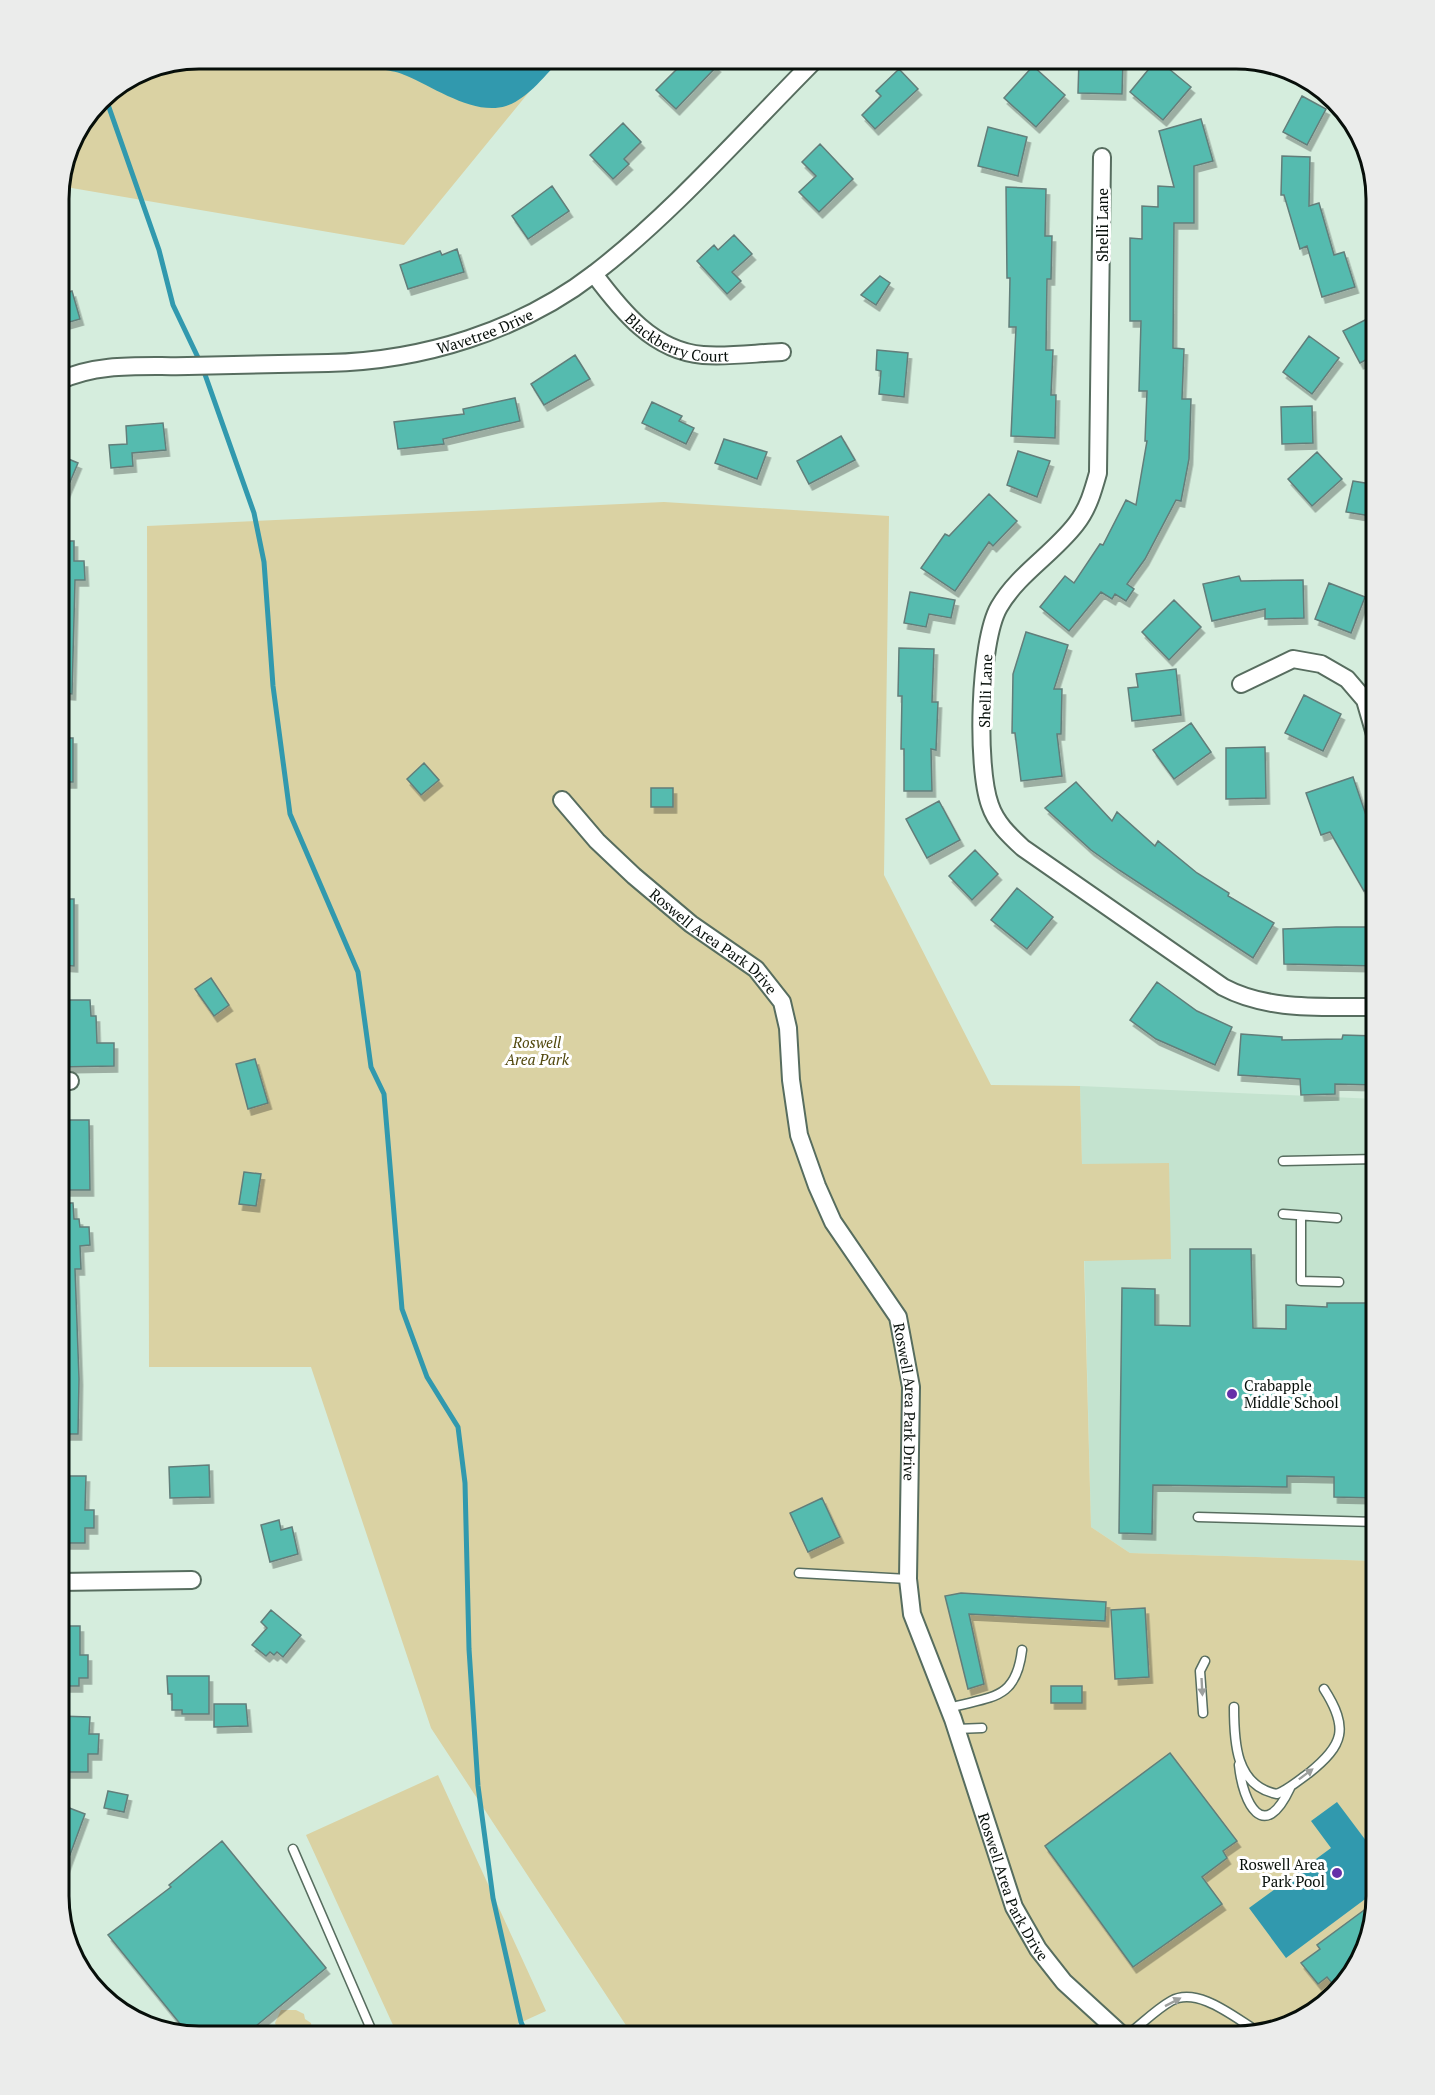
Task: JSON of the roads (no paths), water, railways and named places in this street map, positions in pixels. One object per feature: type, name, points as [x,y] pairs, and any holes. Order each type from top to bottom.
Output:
[{"type":"street","name":"Wavetree Drive","points":[[69,378],[100,368],[344,363],[428,350],[474,337],[512,322],[555,299],[594,274],[644,231],[806,69]]},
{"type":"street","name":"Shelli Lane","points":[[1102,158],[1098,474],[1090,500],[1078,522],[1012,588],[999,608],[990,629],[984,660],[982,770],[985,790],[991,808],[1004,830],[1023,848],[1223,987],[1241,997],[1280,1005],[1366,1007]]},
{"type":"street","name":"Blackberry Court","points":[[594,274],[622,312],[641,329],[682,350],[702,355],[782,352]]},
{"type":"street","points":[[1240,684],[1293,659],[1321,664],[1347,679],[1366,703]]},
{"type":"street","name":"Roswell Area Park Drive","points":[[562,800],[597,841],[634,876],[691,924],[756,969],[782,1002],[790,1038],[791,1080],[799,1135],[817,1186],[833,1222],[898,1317],[911,1387],[908,1579],[912,1614],[949,1708],[1014,1907],[1038,1949],[1064,1982],[1114,2026]]},
{"type":"street","points":[[69,1582],[192,1580]]},
{"type":"lane","points":[[1283,1161],[1366,1159]]},
{"type":"lane","points":[[1283,1215],[1337,1218]]},
{"type":"lane","points":[[1301,1217],[1301,1281],[1339,1282]]},
{"type":"lane","points":[[1198,1517],[1366,1522]]},
{"type":"lane","points":[[799,1573],[908,1579]]},
{"type":"lane","points":[[949,1708],[1002,1693],[1010,1687],[1019,1671],[1022,1650]]},
{"type":"lane","points":[[1203,1713],[1200,1671],[1205,1661]]},
{"type":"lane","points":[[1239,1764],[1251,1780],[1271,1793],[1277,1794],[1326,1760],[1338,1742],[1335,1707],[1324,1689]]},
{"type":"lane","points":[[1234,1707],[1241,1784],[1249,1804],[1260,1814],[1273,1814],[1278,1811],[1291,1786]]},
{"type":"lane","points":[[956,1729],[982,1728]]},
{"type":"lane","points":[[293,1849],[370,2026]]},
{"type":"lane","points":[[1138,2026],[1171,2001],[1181,1997],[1214,2005],[1248,2025]]},
{"type":"water","points":[[381,69],[552,69],[522,98],[506,106],[494,108],[468,104],[401,74]]},
{"type":"water","name":"Roswell Area Park Pool","points":[[1337,1802],[1366,1841],[1366,1899],[1286,1958],[1249,1908],[1331,1848],[1311,1821]]},
{"type":"waterway","points":[[108,106],[159,250],[173,305],[202,366],[254,513],[264,562],[273,686],[290,814],[358,972],[371,1067],[384,1094],[402,1309],[427,1377],[458,1427],[465,1483],[469,1649],[478,1786],[493,1898],[523,2026]]},
{"type":"place","name":"Crabapple Middle School","points":[[1232,1394]]},
{"type":"place","name":"Roswell Area Park Pool","points":[[1337,1873]]},
{"type":"park label","name":"Roswell Area Park","points":[[537,1050]]}]
